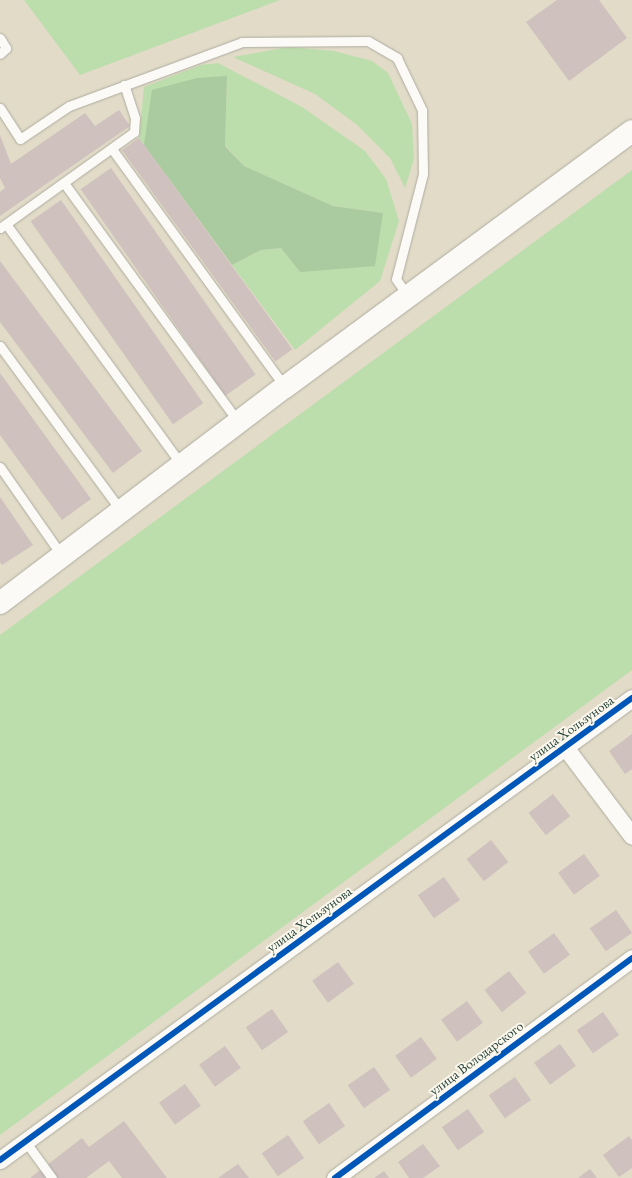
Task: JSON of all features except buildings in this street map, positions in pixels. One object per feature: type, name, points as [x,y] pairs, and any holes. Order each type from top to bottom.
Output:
[{"type":"main road","points":[[2,598],[62,556],[284,387],[632,131]]},
{"type":"street","name":"улица Хользунова","points":[[0,1160],[632,698]]},
{"type":"street","points":[[565,747],[632,836]]},
{"type":"street","name":"улица Володарского","points":[[335,1178],[632,958]]},
{"type":"lane","points":[[0,38],[6,48],[0,54]]},
{"type":"lane","points":[[0,108],[20,139],[69,106],[242,42],[368,41],[397,58],[422,110],[423,174],[396,279],[408,296]]},
{"type":"lane","points":[[124,85],[135,118],[134,132],[3,226],[182,465]]},
{"type":"lane","points":[[112,149],[284,387]]},
{"type":"lane","points":[[64,183],[238,422]]},
{"type":"lane","points":[[0,346],[121,511]]},
{"type":"lane","points":[[0,467],[62,556]]},
{"type":"lane","points":[[25,1141],[52,1178]]},
{"type":"green space","points":[[24,0],[280,0],[80,75]]},
{"type":"green space","points":[[289,47],[334,51],[372,61],[388,73],[412,124],[414,159],[405,188],[390,158],[356,124],[315,94],[233,57]]},
{"type":"green space","points":[[218,63],[302,107],[365,151],[386,179],[399,221],[380,281],[295,350],[232,265],[261,250],[281,248],[300,272],[383,213],[333,206],[244,166],[225,145],[227,76],[144,145],[139,138],[144,87],[201,65]]},
{"type":"green space","points":[[227,76],[225,146],[244,166],[333,206],[383,213],[375,266],[300,272],[281,248],[261,250],[232,265],[144,145],[152,90],[197,78]]},
{"type":"green space","points":[[632,170],[632,670],[0,1135],[0,635]]},
{"type":"cycle path","points":[[0,1160],[632,698]]},
{"type":"cycle path","points":[[335,1178],[632,958]]}]
